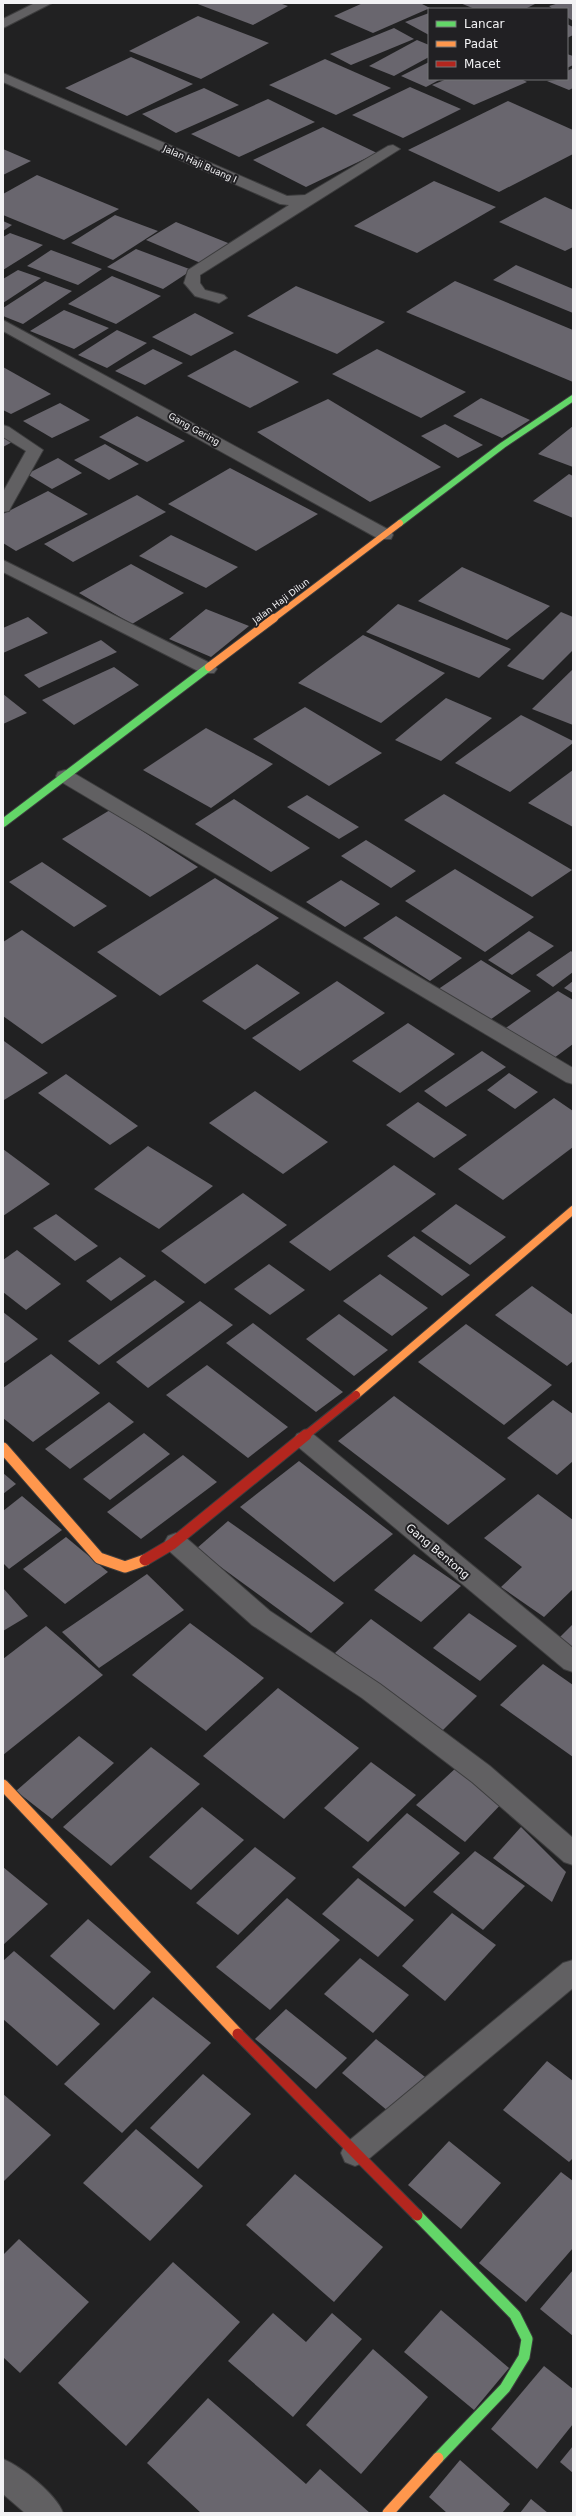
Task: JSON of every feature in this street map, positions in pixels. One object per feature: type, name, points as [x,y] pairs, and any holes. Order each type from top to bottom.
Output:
[{"type":"street","points":[[3,24],[45,3]]},
{"type":"street","name":"Jalan Haji Buang I","points":[[3,77],[285,201],[309,199],[393,149]]},
{"type":"street","points":[[219,298],[200,293],[192,283],[193,273],[309,199]]},
{"type":"street","name":"Gang Gering","points":[[3,325],[385,535]]},
{"type":"street","name":"Jalan Haji Dilun","points":[[3,823],[503,445],[573,398]]},
{"type":"street","points":[[3,430],[35,450],[3,507]]},
{"type":"street","points":[[3,564],[208,669]]},
{"type":"street","points":[[66,776],[573,1077]]},
{"type":"street","points":[[3,1448],[99,1558],[114,1565],[132,1567],[176,1543],[211,1510],[305,1440],[573,1210]]},
{"type":"street","name":"Gang Bentong","points":[[305,1440],[573,1662]]},
{"type":"street","points":[[176,1543],[261,1618],[371,1691],[481,1774],[573,1854]]},
{"type":"street","points":[[3,1785],[227,2023],[515,2315],[523,2329],[527,2343],[522,2361],[507,2386],[439,2456],[388,2513]]},
{"type":"street","points":[[355,2153],[573,1972]]},
{"type":"street","points":[[3,2474],[48,2513]]},
{"type":"building","points":[[195,3],[279,3],[288,6],[253,25]]},
{"type":"building","points":[[363,3],[420,3],[430,8],[373,33],[334,16]]},
{"type":"building","points":[[460,3],[535,4],[527,8],[472,8]]},
{"type":"building","points":[[559,3],[573,3],[573,21],[568,18],[568,8],[552,8],[549,6]]},
{"type":"building","points":[[428,13],[428,34],[405,22]]},
{"type":"building","points":[[198,16],[269,43],[201,79],[129,51]]},
{"type":"building","points":[[568,24],[573,27],[573,35],[568,38]]},
{"type":"building","points":[[394,28],[414,39],[351,65],[330,54]]},
{"type":"building","points":[[417,40],[428,45],[428,58],[394,76],[369,66]]},
{"type":"building","points":[[568,54],[573,56],[573,65],[568,68]]},
{"type":"building","points":[[131,57],[193,84],[127,116],[65,88]]},
{"type":"building","points":[[325,59],[391,88],[336,115],[269,85]]},
{"type":"building","points":[[428,62],[428,80],[439,80],[426,87],[401,76]]},
{"type":"building","points":[[573,68],[573,88],[569,90],[547,81],[568,80],[568,70]]},
{"type":"building","points":[[444,80],[523,80],[527,82],[474,105],[432,85]]},
{"type":"building","points":[[410,87],[461,109],[403,138],[352,115]]},
{"type":"building","points":[[204,88],[239,105],[176,133],[142,114]]},
{"type":"building","points":[[268,99],[315,122],[239,157],[191,134]]},
{"type":"building","points":[[508,101],[573,130],[573,154],[499,192],[408,150]]},
{"type":"building","points":[[323,127],[377,153],[306,187],[253,160]]},
{"type":"building","points":[[3,149],[31,161],[3,175]]},
{"type":"building","points":[[37,175],[119,209],[64,240],[3,215],[3,194]]},
{"type":"building","points":[[434,181],[496,207],[417,253],[354,226]]},
{"type":"building","points":[[545,197],[573,210],[573,247],[565,251],[499,222]]},
{"type":"building","points":[[115,215],[158,231],[113,260],[71,243]]},
{"type":"building","points":[[3,221],[12,225],[3,231]]},
{"type":"building","points":[[176,222],[233,245],[203,264],[146,240]]},
{"type":"building","points":[[10,233],[43,245],[3,270],[3,237]]},
{"type":"building","points":[[136,249],[192,270],[163,289],[107,267]]},
{"type":"building","points":[[51,250],[102,269],[78,285],[27,266]]},
{"type":"building","points":[[516,265],[573,289],[573,313],[493,280]]},
{"type":"building","points":[[18,270],[41,278],[3,303],[3,279]]},
{"type":"building","points":[[112,276],[161,296],[116,324],[68,304]]},
{"type":"building","points":[[45,281],[72,291],[23,324],[3,316],[3,308]]},
{"type":"building","points":[[455,281],[573,330],[573,382],[406,312]]},
{"type":"building","points":[[296,286],[385,322],[337,354],[247,316]]},
{"type":"building","points":[[64,310],[109,328],[74,349],[30,331]]},
{"type":"building","points":[[195,313],[234,333],[191,356],[152,337]]},
{"type":"building","points":[[117,330],[147,343],[107,368],[78,355]]},
{"type":"building","points":[[153,349],[183,363],[145,385],[115,371]]},
{"type":"building","points":[[377,349],[466,392],[421,418],[332,374]]},
{"type":"building","points":[[235,350],[299,382],[250,408],[187,376]]},
{"type":"building","points":[[3,367],[51,394],[11,414],[3,410]]},
{"type":"building","points":[[481,398],[530,420],[502,438],[453,416]]},
{"type":"building","points":[[328,399],[441,467],[370,502],[257,432]]},
{"type":"building","points":[[60,403],[90,420],[52,438],[23,421]]},
{"type":"building","points":[[137,416],[185,441],[147,462],[99,437]]},
{"type":"building","points":[[445,424],[483,445],[458,458],[421,436]]},
{"type":"building","points":[[573,426],[573,467],[538,454]]},
{"type":"building","points":[[3,434],[14,441],[3,447]]},
{"type":"building","points":[[105,444],[139,464],[109,480],[74,460]]},
{"type":"building","points":[[58,458],[82,473],[52,489],[27,474]]},
{"type":"building","points":[[230,468],[318,514],[256,551],[168,504]]},
{"type":"building","points":[[569,474],[573,476],[573,518],[533,501]]},
{"type":"building","points":[[48,491],[88,514],[16,551],[3,543],[3,514]]},
{"type":"building","points":[[137,495],[166,512],[73,562],[44,544]]},
{"type":"building","points":[[171,535],[238,567],[206,588],[139,556]]},
{"type":"building","points":[[131,564],[184,593],[132,624],[79,593]]},
{"type":"building","points":[[462,567],[550,606],[507,640],[418,601]]},
{"type":"building","points":[[398,604],[511,649],[479,678],[366,632]]},
{"type":"building","points":[[206,609],[249,626],[211,657],[169,639]]},
{"type":"building","points":[[561,612],[573,617],[573,650],[543,680],[507,666]]},
{"type":"building","points":[[28,617],[48,633],[3,653],[3,628]]},
{"type":"building","points":[[363,635],[445,673],[381,723],[298,683]]},
{"type":"building","points":[[101,640],[117,652],[39,688],[24,675]]},
{"type":"building","points":[[114,667],[139,685],[74,725],[42,700]]},
{"type":"building","points":[[573,669],[573,725],[532,709]]},
{"type":"building","points":[[3,694],[27,713],[3,724]]},
{"type":"building","points":[[446,698],[492,718],[441,761],[395,740]]},
{"type":"building","points":[[305,707],[382,753],[329,786],[253,739]]},
{"type":"building","points":[[521,715],[573,741],[573,743],[510,792],[455,763]]},
{"type":"building","points":[[206,728],[273,764],[211,808],[143,770]]},
{"type":"building","points":[[573,770],[573,827],[528,803]]},
{"type":"building","points":[[444,794],[572,870],[532,897],[404,820]]},
{"type":"building","points":[[307,795],[359,827],[339,839],[287,807]]},
{"type":"building","points":[[234,799],[310,848],[271,872],[195,824]]},
{"type":"building","points":[[110,810],[198,867],[150,897],[62,839]]},
{"type":"building","points":[[366,840],[416,871],[391,888],[341,856]]},
{"type":"building","points":[[42,862],[107,906],[74,927],[9,882]]},
{"type":"building","points":[[455,869],[534,917],[485,952],[405,901]]},
{"type":"building","points":[[215,878],[279,918],[160,996],[97,952]]},
{"type":"building","points":[[341,880],[380,904],[345,927],[306,902]]},
{"type":"building","points":[[396,916],[462,958],[430,981],[363,938]]},
{"type":"building","points":[[22,930],[117,996],[42,1044],[3,1016],[3,942]]},
{"type":"building","points":[[529,931],[554,946],[512,975],[488,960]]},
{"type":"building","points":[[571,951],[573,953],[573,972],[553,987],[536,975]]},
{"type":"building","points":[[481,960],[531,991],[487,1022],[437,990]]},
{"type":"building","points":[[257,964],[300,993],[245,1030],[202,1001]]},
{"type":"building","points":[[337,981],[385,1013],[300,1071],[252,1038]]},
{"type":"building","points":[[573,981],[573,993],[564,988]]},
{"type":"building","points":[[558,991],[573,1000],[573,1044],[550,1061],[503,1030]]},
{"type":"building","points":[[408,1023],[455,1054],[400,1093],[352,1061]]},
{"type":"building","points":[[4,1041],[48,1073],[3,1100]]},
{"type":"building","points":[[482,1051],[506,1067],[446,1107],[424,1091]]},
{"type":"building","points":[[509,1073],[538,1092],[515,1109],[487,1090]]},
{"type":"building","points":[[66,1074],[138,1126],[110,1145],[38,1093]]},
{"type":"building","points":[[255,1091],[328,1142],[283,1174],[209,1123]]},
{"type":"building","points":[[554,1098],[573,1111],[573,1147],[503,1200],[458,1169]]},
{"type":"building","points":[[418,1102],[467,1135],[434,1158],[386,1125]]},
{"type":"building","points":[[148,1146],[213,1186],[159,1229],[94,1189]]},
{"type":"building","points":[[3,1149],[50,1184],[3,1216]]},
{"type":"building","points":[[394,1165],[436,1194],[330,1271],[289,1242]]},
{"type":"building","points":[[243,1193],[287,1225],[205,1284],[161,1251]]},
{"type":"building","points":[[456,1204],[506,1237],[470,1265],[421,1231]]},
{"type":"building","points":[[56,1214],[98,1246],[75,1261],[33,1228]]},
{"type":"building","points":[[414,1236],[470,1275],[442,1296],[387,1256]]},
{"type":"building","points":[[17,1250],[61,1284],[26,1310],[3,1292],[3,1260]]},
{"type":"building","points":[[120,1257],[146,1276],[111,1301],[86,1281]]},
{"type":"building","points":[[269,1264],[305,1290],[270,1315],[234,1289]]},
{"type":"building","points":[[380,1274],[428,1308],[392,1336],[343,1301]]},
{"type":"building","points":[[155,1280],[185,1302],[99,1365],[68,1341]]},
{"type":"building","points":[[532,1286],[573,1315],[573,1361],[567,1366],[495,1315]]},
{"type":"building","points":[[200,1301],[233,1325],[148,1388],[116,1362]]},
{"type":"building","points":[[3,1312],[38,1339],[3,1364]]},
{"type":"building","points":[[339,1314],[388,1350],[354,1376],[306,1339]]},
{"type":"building","points":[[253,1323],[343,1392],[316,1412],[226,1343]]},
{"type":"building","points":[[466,1324],[552,1385],[504,1425],[418,1362]]},
{"type":"building","points":[[51,1354],[100,1393],[33,1442],[3,1418],[3,1388]]},
{"type":"building","points":[[207,1365],[288,1427],[248,1458],[166,1395]]},
{"type":"building","points":[[394,1396],[506,1479],[448,1525],[338,1441]]},
{"type":"building","points":[[553,1400],[573,1414],[573,1461],[557,1475],[507,1438]]},
{"type":"building","points":[[109,1402],[134,1422],[70,1469],[45,1449]]},
{"type":"building","points":[[144,1433],[170,1454],[110,1500],[83,1479]]},
{"type":"building","points":[[183,1455],[217,1482],[141,1539],[107,1512]]},
{"type":"building","points":[[299,1461],[393,1534],[334,1582],[240,1507]]},
{"type":"building","points":[[3,1473],[16,1484],[3,1494]]},
{"type":"building","points":[[538,1494],[573,1520],[573,1589],[544,1617],[501,1587],[522,1567],[484,1538]]},
{"type":"building","points":[[22,1496],[62,1530],[9,1569],[3,1563],[3,1511]]},
{"type":"building","points":[[228,1521],[344,1603],[311,1633],[196,1549]]},
{"type":"building","points":[[66,1537],[108,1572],[65,1604],[23,1569]]},
{"type":"building","points":[[414,1554],[461,1586],[421,1622],[374,1590]]},
{"type":"building","points":[[147,1574],[184,1610],[99,1668],[62,1632]]},
{"type":"building","points":[[3,1588],[28,1616],[3,1631]]},
{"type":"building","points":[[469,1613],[517,1646],[480,1681],[433,1648]]},
{"type":"building","points":[[371,1619],[477,1696],[442,1731],[335,1653]]},
{"type":"building","points":[[190,1623],[264,1678],[206,1731],[132,1675]]},
{"type":"building","points":[[573,1624],[573,1651],[557,1640]]},
{"type":"building","points":[[46,1626],[103,1675],[3,1755],[3,1659]]},
{"type":"building","points":[[543,1664],[573,1685],[573,1757],[500,1705]]},
{"type":"building","points":[[278,1688],[359,1748],[284,1819],[203,1756]]},
{"type":"building","points":[[79,1736],[114,1763],[52,1819],[16,1791]]},
{"type":"building","points":[[151,1747],[200,1784],[111,1866],[63,1827]]},
{"type":"building","points":[[371,1762],[416,1795],[368,1842],[324,1808]]},
{"type":"building","points":[[458,1766],[505,1800],[465,1842],[416,1805]]},
{"type":"building","points":[[202,1807],[244,1840],[191,1890],[149,1857]]},
{"type":"building","points":[[407,1813],[460,1853],[405,1907],[352,1867]]},
{"type":"building","points":[[521,1827],[566,1872],[552,1902],[493,1858]]},
{"type":"building","points":[[255,1847],[296,1878],[238,1935],[196,1903]]},
{"type":"building","points":[[475,1851],[525,1886],[483,1930],[433,1892]]},
{"type":"building","points":[[3,1867],[48,1904],[3,1945]]},
{"type":"building","points":[[358,1878],[414,1920],[378,1957],[322,1914]]},
{"type":"building","points":[[287,1898],[340,1940],[270,2010],[216,1967]]},
{"type":"building","points":[[452,1913],[496,1945],[445,2001],[402,1966]]},
{"type":"building","points":[[88,1919],[151,1972],[114,2010],[50,1956]]},
{"type":"building","points":[[14,1951],[100,2024],[57,2066],[3,2019],[3,1961]]},
{"type":"building","points":[[360,1958],[409,1995],[373,2033],[324,1994]]},
{"type":"building","points":[[153,1997],[211,2043],[122,2133],[64,2084]]},
{"type":"building","points":[[286,2009],[347,2058],[316,2089],[255,2039]]},
{"type":"building","points":[[376,2039],[429,2080],[394,2116],[342,2073]]},
{"type":"building","points":[[547,2061],[573,2081],[573,2158],[569,2162],[503,2110]]},
{"type":"building","points":[[203,2074],[251,2114],[198,2169],[150,2128]]},
{"type":"building","points":[[3,2094],[51,2135],[3,2182]]},
{"type":"building","points":[[136,2129],[203,2186],[150,2241],[83,2183]]},
{"type":"building","points":[[449,2141],[501,2183],[461,2229],[408,2185]]},
{"type":"building","points":[[561,2172],[573,2181],[573,2248],[526,2302],[479,2263]]},
{"type":"building","points":[[295,2174],[383,2247],[334,2302],[246,2225]]},
{"type":"building","points":[[19,2239],[89,2302],[20,2373],[3,2357],[3,2255]]},
{"type":"building","points":[[173,2262],[240,2322],[126,2446],[58,2383]]},
{"type":"building","points":[[573,2270],[573,2336],[540,2309]]},
{"type":"building","points":[[441,2310],[509,2368],[474,2410],[404,2352]]},
{"type":"building","points":[[273,2313],[306,2342],[332,2313],[362,2339],[293,2417],[228,2361]]},
{"type":"building","points":[[373,2349],[428,2397],[361,2474],[306,2425]]},
{"type":"building","points":[[544,2366],[573,2389],[573,2424],[537,2469],[491,2429]]},
{"type":"building","points":[[208,2398],[306,2484],[320,2469],[370,2513],[201,2513],[147,2463]]},
{"type":"building","points":[[573,2446],[573,2473],[560,2462]]},
{"type":"building","points":[[460,2460],[510,2504],[502,2513],[447,2513],[429,2497]]},
{"type":"building","points":[[531,2499],[548,2513],[520,2513]]},
{"type":"traffic: fast","points":[[400,523],[503,445],[573,398]]},
{"type":"traffic: fast","points":[[3,823],[209,667]]},
{"type":"traffic: fast","points":[[417,2215],[515,2315],[523,2328],[527,2339],[524,2357],[505,2388],[438,2458]]},
{"type":"traffic: slow","points":[[209,667],[400,523]]},
{"type":"traffic: slow","points":[[356,1395],[573,1210]]},
{"type":"traffic: slow","points":[[3,1448],[99,1558],[125,1567],[145,1560]]},
{"type":"traffic: slow","points":[[3,1785],[238,2034]]},
{"type":"traffic: slow","points":[[388,2513],[438,2458]]},
{"type":"traffic: jam","points":[[145,1560],[172,1544],[356,1395]]},
{"type":"traffic: jam","points":[[238,2034],[417,2215]]}]
